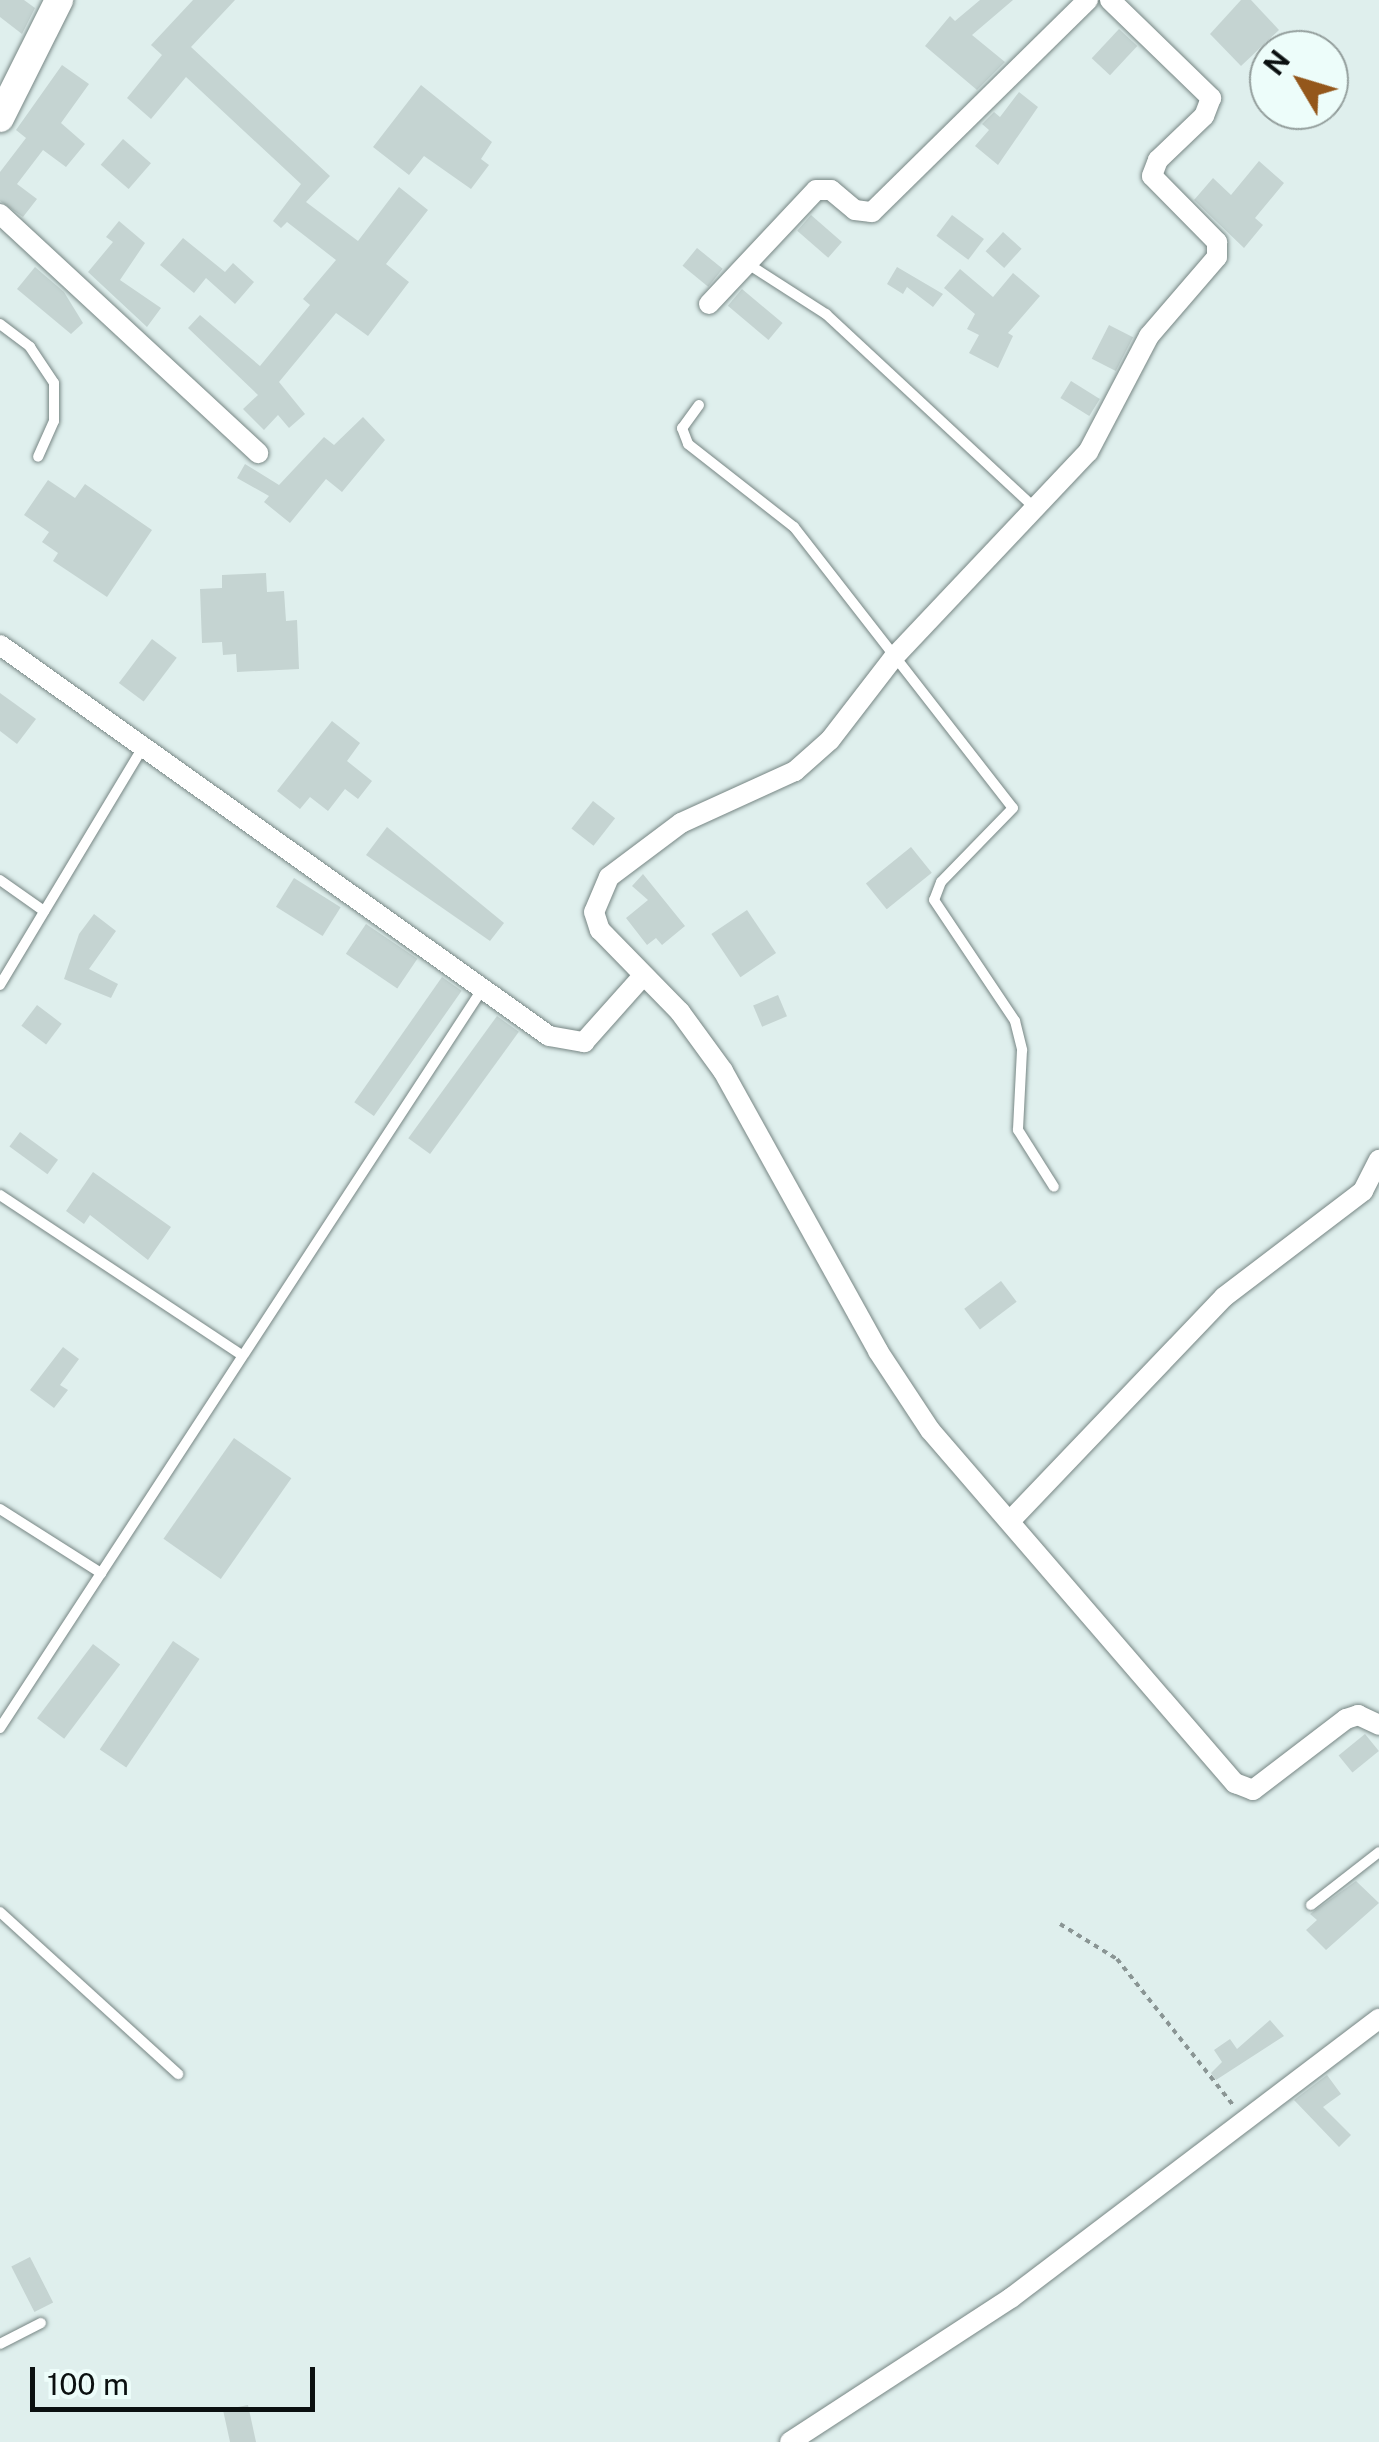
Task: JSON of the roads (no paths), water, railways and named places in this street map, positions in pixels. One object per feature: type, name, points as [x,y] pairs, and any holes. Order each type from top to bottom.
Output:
[{"type":"main road","points":[[0,118],[59,0]]},
{"type":"street","points":[[709,304],[816,190],[830,190],[856,210],[872,212],[1088,0]]},
{"type":"street","points":[[1110,0],[1211,98],[1204,116],[1158,160],[1152,176],[1220,250],[1149,336],[1088,452],[894,656],[813,758],[705,809],[610,877],[594,912],[600,930],[680,1012],[724,1071],[878,1351],[920,1414],[1244,1790],[1346,1719],[1358,1715],[1379,1724]]},
{"type":"street","points":[[0,214],[258,452]]},
{"type":"street","points":[[0,645],[567,1044],[584,1042],[603,1027],[642,977]]},
{"type":"street","points":[[1010,1520],[1224,1297],[1363,1191],[1379,1160]]},
{"type":"street","points":[[790,2442],[1011,2298],[1379,2020]]},
{"type":"lane","points":[[747,263],[826,314],[1036,508]]},
{"type":"lane","points":[[0,324],[30,347],[54,383],[54,421],[38,458]]},
{"type":"lane","points":[[700,405],[682,428],[688,444],[794,527],[1013,808],[941,882],[934,900],[1015,1021],[1022,1050],[1018,1130],[1054,1187]]},
{"type":"lane","points":[[0,985],[144,745]]},
{"type":"lane","points":[[0,880],[44,912]]},
{"type":"lane","points":[[0,1728],[484,986]]},
{"type":"lane","points":[[0,1195],[242,1355]]},
{"type":"lane","points":[[0,1509],[100,1574]]},
{"type":"lane","points":[[1311,1904],[1379,1852]]},
{"type":"lane","points":[[0,1912],[178,2074]]},
{"type":"lane","points":[[0,2344],[41,2323]]}]
